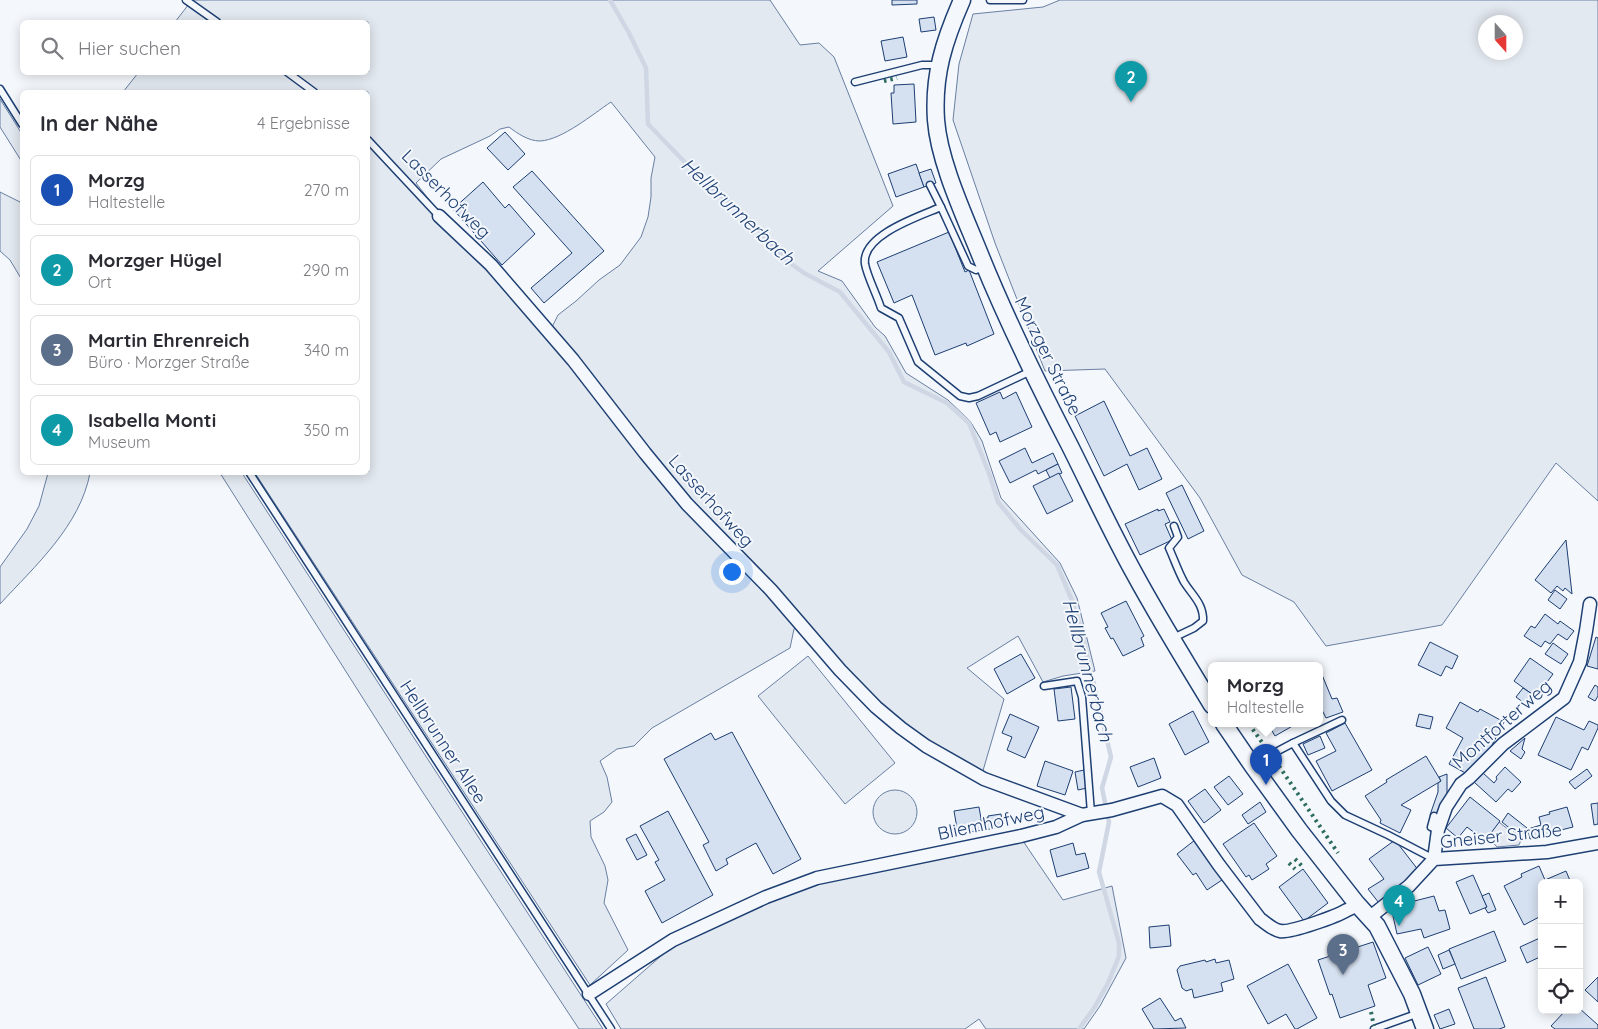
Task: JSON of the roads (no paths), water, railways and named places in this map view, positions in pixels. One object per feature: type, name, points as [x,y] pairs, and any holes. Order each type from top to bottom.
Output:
[{"type":"street","name":"Morzger Straße","points":[[962,0],[946,39],[940,65],[936,98],[936,121],[939,142],[946,167],[985,267],[1032,371],[1132,571],[1208,698]]},
{"type":"street","name":"Lasserhofweg","points":[[440,216],[492,264],[584,374],[687,504],[771,590],[840,670],[876,707],[926,746],[984,779],[1097,813]]},
{"type":"street","name":"Montforterweg","points":[[1434,859],[1438,830],[1446,807],[1461,784],[1503,744],[1564,698],[1580,662],[1590,604]]},
{"type":"street","points":[[1226,727],[1298,830],[1377,926],[1391,951],[1425,1029]]},
{"type":"street","name":"Bliemhofweg","points":[[589,994],[673,940],[766,897],[816,878],[1021,836],[1162,796],[1177,805],[1260,919],[1280,931],[1290,930],[1322,920],[1348,910],[1357,904]]},
{"type":"street","name":"Gneiser Straße","points":[[1370,917],[1409,886],[1434,859],[1548,852],[1598,843]]},
{"type":"lane","points":[[186,0],[214,20]]},
{"type":"lane","points":[[990,0],[1023,0]]},
{"type":"lane","points":[[855,82],[922,65],[940,65]]},
{"type":"lane","points":[[291,75],[311,90]]},
{"type":"lane","points":[[0,89],[20,121]]},
{"type":"lane","name":"Lasserhofweg","points":[[370,142],[440,216]]},
{"type":"lane","points":[[930,185],[968,266],[976,270],[985,267]]},
{"type":"lane","points":[[941,206],[888,231],[876,238],[870,246],[866,254],[865,264],[881,308],[899,318],[918,362],[960,396],[969,398],[978,396],[1032,371]]},
{"type":"lane","name":"Hellbrunner Allee","points":[[251,475],[611,1029]]},
{"type":"lane","points":[[1172,639],[1194,628],[1203,621],[1204,613],[1183,581],[1169,548],[1178,537],[1174,526]]},
{"type":"lane","points":[[1044,686],[1077,681],[1082,697],[1097,813]]},
{"type":"lane","points":[[1252,765],[1342,720]]},
{"type":"lane","points":[[1293,743],[1331,801],[1345,816],[1434,859]]},
{"type":"lane","points":[[1434,816],[1431,826],[1438,830]]},
{"type":"lane","points":[[1374,1029],[1419,1013]]},
{"type":"waterway","name":"Hellbrunnerbach","points":[[610,0],[646,68],[648,124],[704,182],[745,215],[787,261],[804,273],[840,292],[889,352],[904,382],[947,403],[969,423],[998,502],[1021,530],[1057,565],[1071,598],[1081,629],[1111,757],[1102,788],[1109,822],[1099,872],[1119,943],[1119,956],[1108,983],[1079,1029]]},
{"type":"place","name":"Morzger Hügel","points":[[1131,102]]},
{"type":"place","name":"Morzg","points":[[1266,785]]},
{"type":"place","name":"Isabella Monti","points":[[1399,926]]},
{"type":"place","name":"Martin Ehrenreich","points":[[1343,975]]}]
